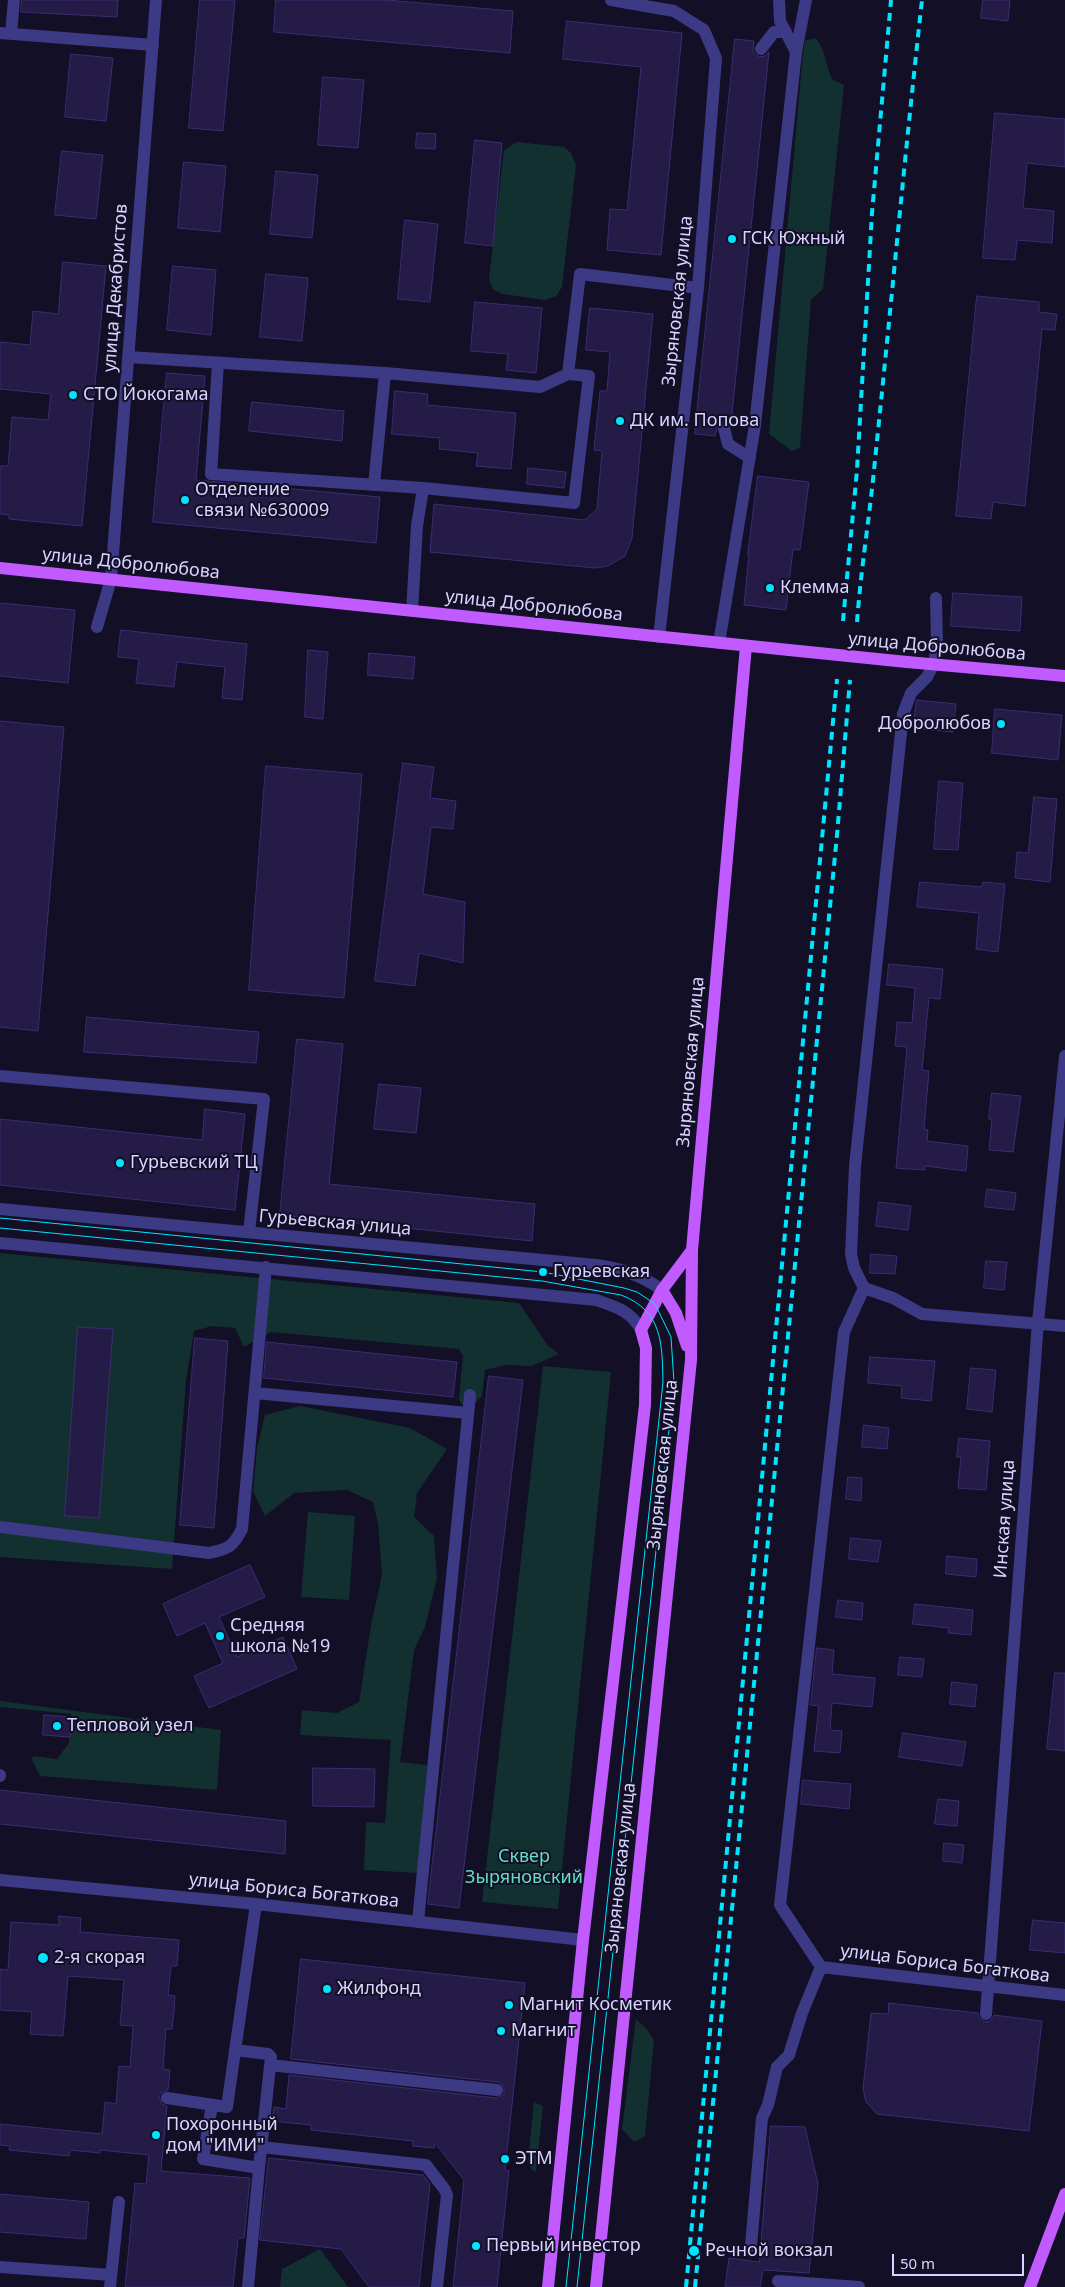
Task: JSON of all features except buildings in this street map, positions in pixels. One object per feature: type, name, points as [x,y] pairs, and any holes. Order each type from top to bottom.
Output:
[{"type":"main road","name":"улица Добролюбова","points":[[0,568],[746,646],[1065,676]]},
{"type":"main road","name":"Зыряновская улица","points":[[596,2287],[691,1360],[692,1250],[746,646]]},
{"type":"main road","points":[[641,1330],[662,1290],[692,1250]]},
{"type":"main road","points":[[662,1290],[676,1313],[691,1360]]},
{"type":"main road","name":"Зыряновская улица","points":[[548,2287],[583,1940],[645,1405],[646,1348],[641,1330]]},
{"type":"main road","points":[[1030,2287],[1065,2194]]},
{"type":"street","points":[[14,0],[6,34],[153,45]]},
{"type":"street","name":"улица Декабристов","points":[[97,627],[111,579],[156,0]]},
{"type":"street","name":"Зыряновская улица","points":[[611,0],[674,11],[704,30],[716,58],[698,288],[659,637]]},
{"type":"street","points":[[779,0],[780,21],[796,52]]},
{"type":"street","points":[[719,643],[750,458],[796,52],[806,0]]},
{"type":"street","points":[[761,49],[774,32],[786,32]]},
{"type":"street","points":[[568,374],[580,274],[698,288]]},
{"type":"street","points":[[128,357],[385,373],[540,387],[568,374],[589,376],[574,503],[423,488],[211,474],[218,363]]},
{"type":"street","points":[[374,485],[385,373]]},
{"type":"street","points":[[724,428],[728,444],[750,458]]},
{"type":"street","points":[[412,612],[417,526],[423,488]]},
{"type":"street","points":[[936,598],[937,642],[934,664],[928,677],[911,693],[903,714],[856,1166],[850,1254],[854,1268],[864,1288],[893,1298],[922,1314],[1038,1322],[1065,1326]]},
{"type":"street","name":"Инская улица","points":[[986,2014],[1038,1322],[1065,1056]]},
{"type":"street","points":[[0,1076],[264,1099],[249,1232]]},
{"type":"street","name":"Гурьевская улица","points":[[0,1209],[609,1267],[640,1277],[662,1290]]},
{"type":"street","points":[[0,1243],[596,1300],[625,1311],[635,1319],[641,1330]]},
{"type":"street","points":[[0,1528],[209,1554],[227,1549],[237,1540],[242,1529],[266,1267]]},
{"type":"street","points":[[751,2246],[762,2118],[768,2105],[777,2067],[789,2055],[802,2013],[821,1967],[780,1905],[844,1332],[864,1288]]},
{"type":"street","points":[[255,1393],[468,1413]]},
{"type":"street","points":[[418,1922],[470,1395]]},
{"type":"street","name":"улица Бориса Богаткова","points":[[0,1880],[256,1904],[583,1940]]},
{"type":"street","points":[[167,2098],[227,2107],[256,1904]]},
{"type":"street","name":"улица Бориса Богаткова","points":[[821,1967],[1065,1996]]},
{"type":"street","points":[[235,2050],[268,2054],[271,2057],[248,2287]]},
{"type":"street","points":[[270,2065],[497,2090]]},
{"type":"street","points":[[212,2105],[203,2160],[259,2168]]},
{"type":"street","points":[[261,2147],[426,2165],[447,2195],[437,2287]]},
{"type":"street","points":[[0,2267],[111,2281],[119,2202]]},
{"type":"street","points":[[778,2281],[859,2287]]},
{"type":"green space","points":[[815,38],[823,52],[832,79],[844,85],[823,289],[811,300],[800,448],[792,451],[769,434],[803,53],[805,41]]},
{"type":"green space","points":[[517,142],[564,147],[571,153],[576,165],[562,287],[556,296],[545,300],[502,294],[493,289],[489,279],[504,150]]},
{"type":"green space","points":[[0,1253],[519,1303],[548,1346],[559,1354],[532,1366],[506,1365],[485,1370],[482,1396],[470,1408],[461,1404],[459,1399],[463,1356],[459,1349],[271,1332],[244,1347],[235,1328],[212,1326],[194,1331],[186,1380],[172,1569],[0,1557]]},
{"type":"green space","name":"Cквер Зыряновский","points":[[543,1366],[611,1372],[558,1909],[482,1902]]},
{"type":"green space","points":[[300,1406],[410,1428],[447,1449],[417,1493],[414,1517],[434,1536],[437,1578],[425,1627],[414,1650],[400,1762],[427,1765],[418,1873],[364,1870],[366,1822],[385,1823],[391,1740],[300,1735],[302,1710],[337,1713],[359,1702],[371,1625],[382,1575],[378,1524],[373,1502],[347,1490],[294,1493],[265,1516],[253,1491],[257,1449],[265,1415]]},
{"type":"green space","points":[[308,1512],[355,1516],[349,1600],[301,1597]]},
{"type":"green space","points":[[0,1701],[221,1730],[217,1790],[40,1776],[32,1760],[33,1756],[57,1759],[69,1743],[71,1714],[0,1707]]},
{"type":"green space","points":[[636,2019],[646,2028],[654,2040],[645,2136],[634,2142],[622,2129]]},
{"type":"green space","points":[[534,2102],[543,2106],[536,2172],[532,2170],[528,2161]]},
{"type":"green space","points":[[320,2249],[348,2287],[280,2287],[282,2269]]},
{"type":"tram line","points":[[0,1218],[543,1272],[624,1288],[637,1292],[655,1304],[671,1337],[674,1383],[577,2287]]},
{"type":"tram line","points":[[0,1228],[542,1281],[621,1295],[645,1310],[652,1320],[660,1342],[663,1382],[566,2287]]},
{"type":"railway","points":[[843,621],[857,470],[872,213],[891,0]]},
{"type":"railway","points":[[857,622],[922,0]]},
{"type":"railway","points":[[686,2287],[837,679]]},
{"type":"railway","points":[[695,2287],[837,835],[850,680]]},
{"type":"place","name":"ГСК Южный","points":[[732,239]]},
{"type":"place","name":"СТО Йокогама","points":[[73,395]]},
{"type":"place","name":"ДК им. Попова","points":[[620,421]]},
{"type":"place","name":"Отделение связи №630009","points":[[185,500]]},
{"type":"place","name":"Клемма","points":[[770,588]]},
{"type":"place","name":"Добролюбов","points":[[1001,724]]},
{"type":"place","name":"Гурьевский ТЦ","points":[[120,1163]]},
{"type":"place","name":"Гурьевская","points":[[543,1272]]},
{"type":"place","name":"Средняя школа №19","points":[[220,1636]]},
{"type":"place","name":"Тепловой узел","points":[[57,1726]]},
{"type":"place","name":"2-я скорая","points":[[43,1958]]},
{"type":"place","name":"Жилфонд","points":[[327,1989]]},
{"type":"place","name":"Магнит Косметик","points":[[509,2005]]},
{"type":"place","name":"Магнит","points":[[501,2031]]},
{"type":"place","name":"Похоронный дом \"ИМИ\"","points":[[156,2135]]},
{"type":"place","name":"ЭТМ","points":[[505,2159]]},
{"type":"place","name":"Первый инвестор","points":[[476,2246]]},
{"type":"place","name":"Речной вокзал","points":[[694,2251]]}]
